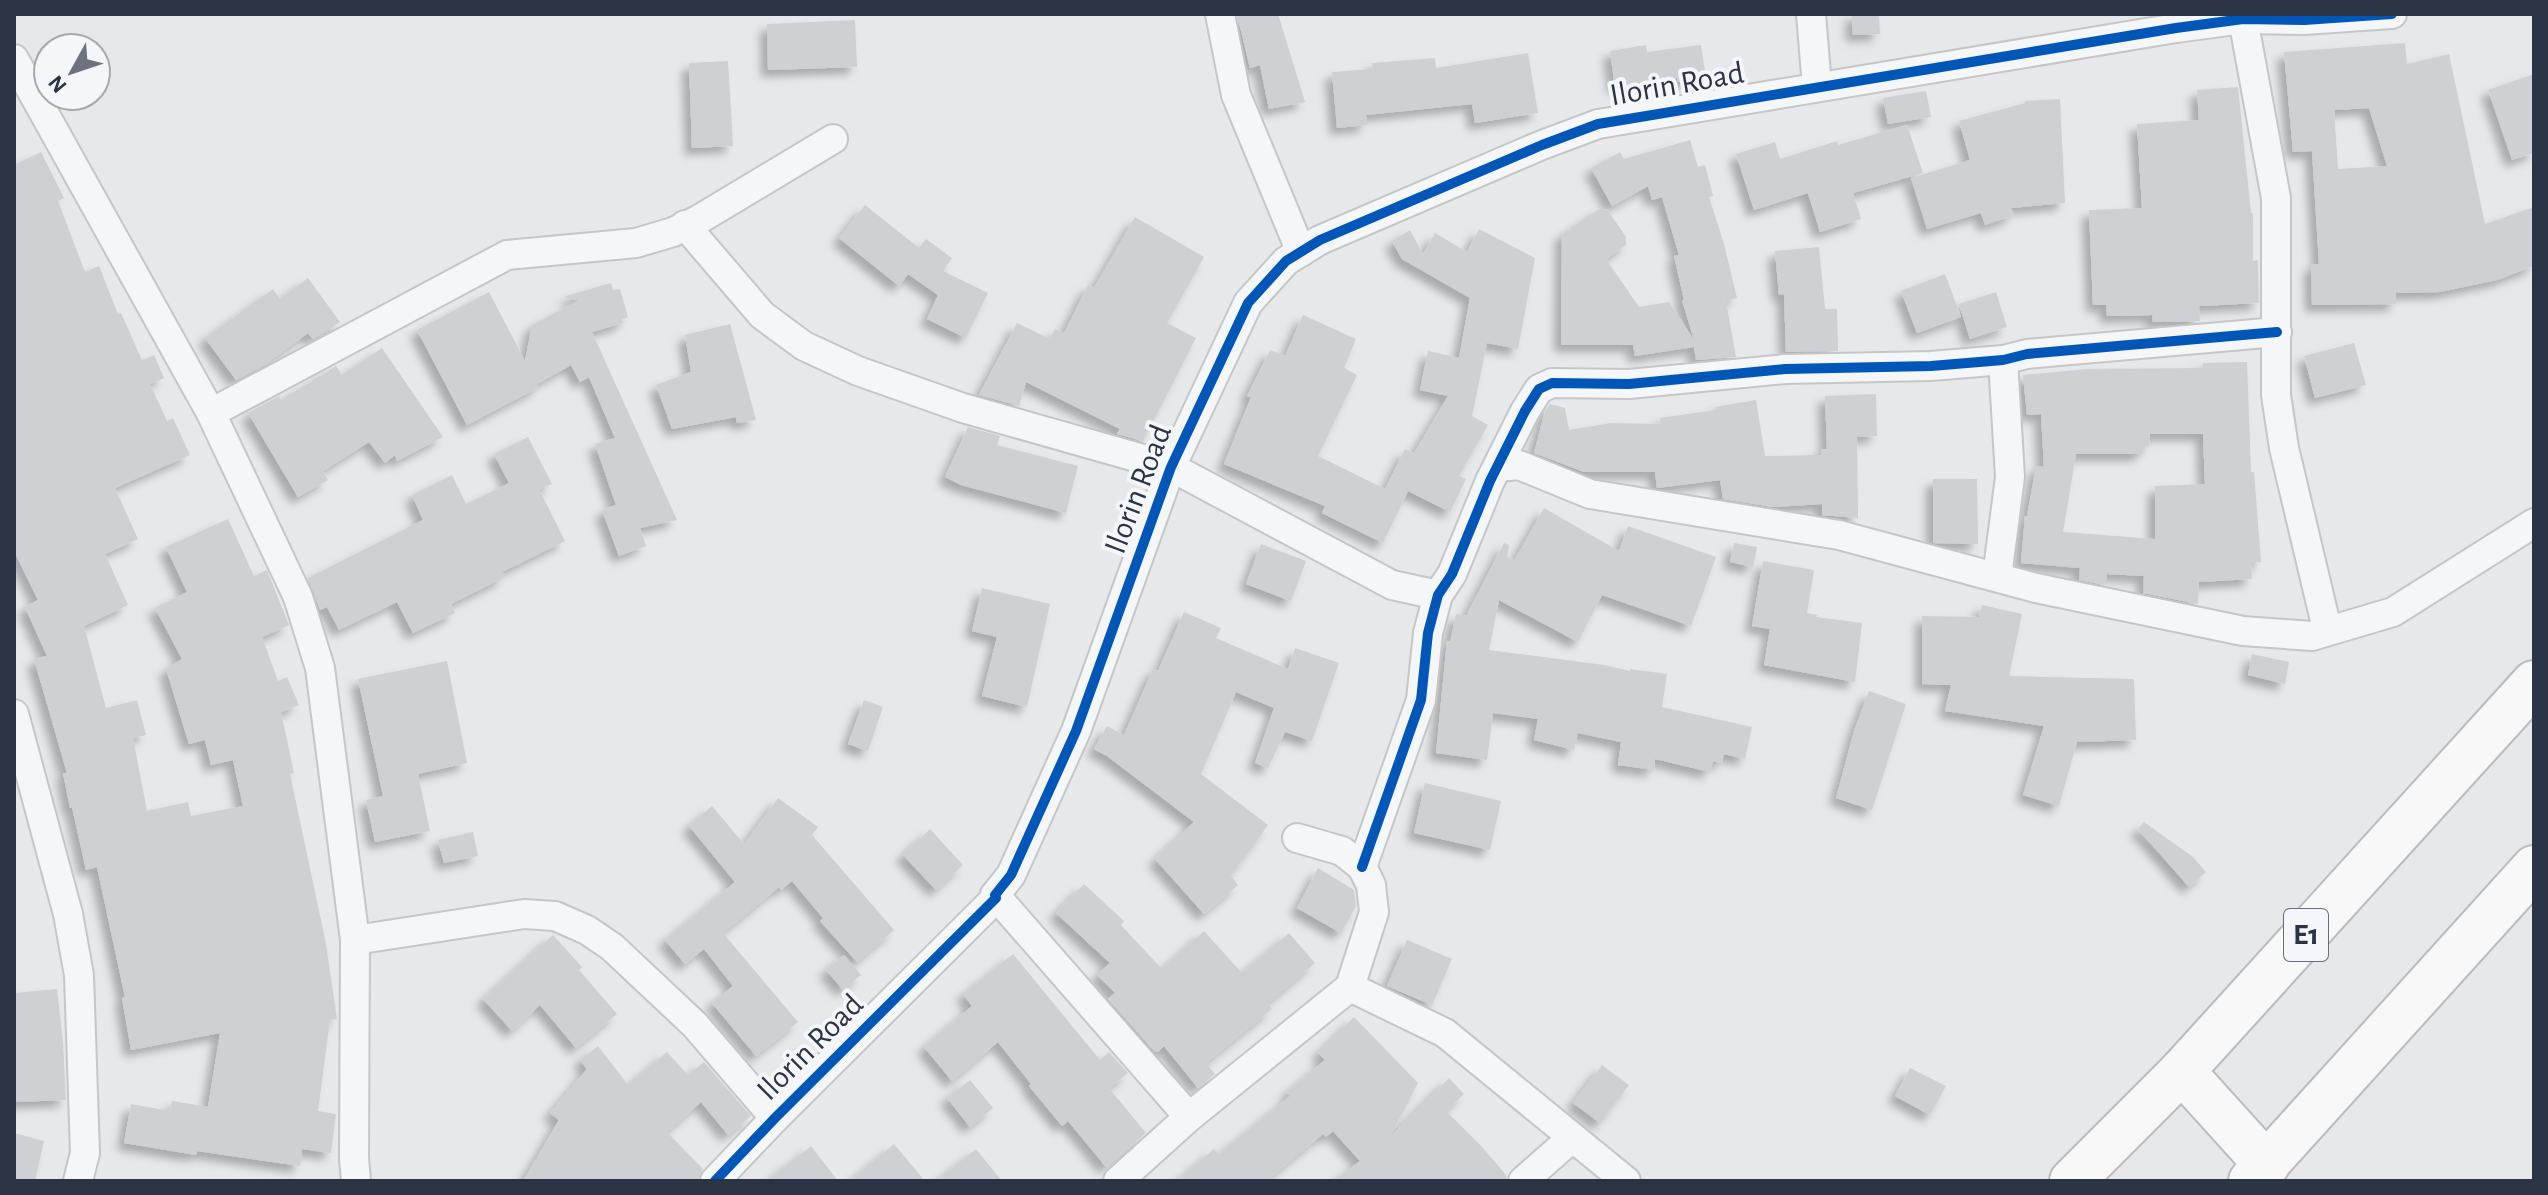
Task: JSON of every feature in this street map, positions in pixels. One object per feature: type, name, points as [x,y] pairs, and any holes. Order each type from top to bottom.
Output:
[{"type":"highway","name":"E1","points":[[2072,1181],[2182,1071],[2534,683]]},
{"type":"highway","points":[[2182,1071],[2259,1173],[2534,868]]},
{"type":"street","points":[[1220,14],[1236,95],[1301,252]]},
{"type":"street","points":[[1811,14],[1817,87]]},
{"type":"street","name":"Ilorin Road","points":[[715,1181],[996,898],[995,895],[1011,875],[1076,731],[1171,467],[1248,303],[1286,261],[1320,240],[1598,124],[2243,19],[2392,14]]},
{"type":"street","points":[[2243,19],[2276,198],[2276,395],[2284,448],[2327,629]]},
{"type":"street","points":[[14,59],[211,413],[298,597],[320,668],[355,940],[356,1181]]},
{"type":"street","points":[[211,413],[507,255],[636,243],[685,225],[833,139]]},
{"type":"street","points":[[685,225],[762,315],[804,346],[858,371],[963,408],[1171,467],[1392,585],[1438,595]]},
{"type":"street","points":[[1362,867],[1421,700],[1428,633],[1438,595],[1452,574],[1498,467],[1539,389],[1552,383],[1629,384],[1785,369],[1931,366],[2003,360],[2027,354],[2277,332]]},
{"type":"street","points":[[1997,577],[2010,477],[2003,360]]},
{"type":"street","points":[[1498,467],[1519,465],[1590,494],[1839,535],[2036,588],[2243,631],[2312,636],[2327,629],[2360,623],[2393,612],[2534,523]]},
{"type":"street","points":[[14,714],[68,914],[79,975],[85,1153],[78,1181]]},
{"type":"street","points":[[1118,1181],[1189,1117],[1350,987],[1374,912],[1371,885],[1362,867],[1342,851],[1297,838]]},
{"type":"street","points":[[995,895],[1189,1117]]},
{"type":"street","points":[[355,940],[524,914],[555,916],[587,930],[612,947],[695,1025],[775,1118]]},
{"type":"street","points":[[1350,987],[1445,1033],[1626,1181]]},
{"type":"street","points":[[1523,1181],[1572,1138]]},
{"type":"building","points":[[1237,14],[1278,14],[1305,102],[1269,109],[1260,65],[1250,68]]},
{"type":"building","points":[[1852,14],[1879,14],[1880,34],[1853,35]]},
{"type":"building","points":[[855,20],[857,67],[768,70],[767,24]]},
{"type":"building","points":[[2405,43],[2407,64],[2449,54],[2485,224],[2534,207],[2534,266],[2497,280],[2440,292],[2396,293],[2396,304],[2312,305],[2311,264],[2319,264],[2312,151],[2293,152],[2284,52]],"holes":[[[2369,108],[2387,166],[2338,169],[2334,110]]]},
{"type":"building","points":[[1646,45],[1647,52],[1701,45],[1706,78],[1678,82],[1677,78],[1615,88],[1610,51]]},
{"type":"building","points":[[1528,53],[1538,113],[1475,123],[1472,104],[1366,115],[1367,125],[1337,128],[1332,72],[1373,69],[1372,63],[1435,58],[1436,68]]},
{"type":"building","points":[[728,61],[733,146],[692,148],[689,63]]},
{"type":"building","points":[[2534,74],[2534,153],[2512,160],[2488,90]]},
{"type":"building","points":[[2238,87],[2253,213],[2253,261],[2258,260],[2259,303],[2199,306],[2200,321],[2153,322],[2152,315],[2107,316],[2106,305],[2093,305],[2089,210],[2142,208],[2137,124],[2199,120],[2197,90]]},
{"type":"building","points":[[1926,91],[1931,117],[1888,124],[1883,98]]},
{"type":"building","points":[[2060,99],[2065,203],[2011,208],[2014,215],[1985,225],[1981,213],[1927,229],[1911,178],[1970,160],[1959,121],[2025,101]]},
{"type":"building","points":[[1907,125],[1923,173],[1853,193],[1861,219],[1820,232],[1808,193],[1754,210],[1736,154],[1775,142],[1780,159],[1837,141],[1838,145]]},
{"type":"building","points":[[1690,140],[1698,167],[1705,165],[1713,196],[1709,197],[1737,298],[1726,301],[1736,357],[1696,360],[1694,347],[1635,356],[1633,345],[1561,345],[1562,234],[1599,209],[1607,209],[1626,237],[1626,245],[1606,259],[1639,307],[1669,302],[1694,340],[1682,300],[1674,256],[1679,255],[1662,197],[1652,200],[1648,186],[1612,206],[1591,168],[1620,152],[1624,159]]},
{"type":"building","points":[[41,152],[64,198],[58,201],[85,272],[99,266],[118,314],[121,313],[142,360],[154,355],[164,378],[150,384],[167,421],[173,418],[190,455],[115,488],[138,539],[105,554],[128,605],[84,626],[106,708],[137,700],[146,735],[133,738],[147,811],[188,802],[191,816],[243,806],[233,760],[211,765],[205,740],[189,744],[166,669],[182,659],[155,608],[187,592],[166,547],[228,519],[254,576],[267,570],[289,625],[262,637],[278,681],[287,677],[299,705],[281,712],[294,773],[290,774],[326,944],[337,1019],[330,1020],[318,1111],[336,1114],[331,1153],[302,1149],[300,1166],[197,1151],[196,1155],[124,1143],[131,1104],[170,1111],[172,1101],[208,1107],[220,1033],[131,1050],[122,998],[125,997],[97,867],[86,870],[63,773],[67,773],[34,659],[47,656],[25,607],[38,600],[14,551],[14,165]]},
{"type":"building","points":[[865,205],[919,248],[926,239],[952,258],[943,271],[988,293],[966,338],[927,319],[938,295],[908,274],[899,286],[839,238]]},
{"type":"building","points":[[1135,217],[1204,257],[1167,323],[1196,338],[1143,441],[1117,434],[1120,429],[1026,382],[1019,406],[979,395],[1017,323],[1050,339],[1055,329],[1064,333],[1088,285],[1094,288]]},
{"type":"building","points":[[1479,229],[1535,258],[1518,349],[1487,343],[1472,416],[1488,425],[1459,476],[1466,479],[1450,512],[1408,491],[1383,543],[1322,513],[1325,506],[1224,464],[1251,397],[1247,396],[1270,350],[1285,356],[1303,315],[1356,339],[1344,368],[1357,375],[1318,456],[1385,489],[1405,449],[1414,453],[1448,396],[1420,390],[1428,351],[1459,358],[1470,298],[1402,259],[1392,241],[1410,230],[1423,254],[1435,233],[1467,252]]},
{"type":"building","points":[[1819,247],[1825,309],[1837,309],[1838,351],[1786,352],[1784,294],[1779,295],[1775,251]]},
{"type":"building","points":[[1945,274],[1961,317],[1917,333],[1901,291]]},
{"type":"building","points":[[308,278],[340,322],[313,339],[308,333],[264,365],[236,380],[205,338],[273,289],[280,299]]},
{"type":"building","points":[[611,283],[613,290],[620,289],[628,317],[622,319],[623,323],[592,332],[677,520],[640,528],[646,546],[619,556],[602,510],[616,505],[595,444],[615,438],[589,377],[580,382],[571,365],[537,384],[539,387],[467,425],[417,330],[489,292],[525,361],[532,325],[579,300],[563,297]]},
{"type":"building","points":[[1996,292],[2007,327],[1970,339],[1959,304]]},
{"type":"building","points":[[730,324],[756,420],[737,423],[736,417],[672,429],[656,385],[691,372],[685,335]]},
{"type":"building","points":[[2354,343],[2366,385],[2315,398],[2304,356]]},
{"type":"building","points":[[382,348],[443,437],[397,461],[395,455],[385,463],[369,442],[323,471],[328,480],[298,497],[248,413],[279,396],[281,400],[336,366],[342,375]]},
{"type":"building","points":[[2247,362],[2251,472],[2254,472],[2261,562],[2251,563],[2252,579],[2199,582],[2198,604],[2143,593],[2144,576],[2107,574],[2105,585],[2079,580],[2080,568],[2021,563],[2025,516],[2036,466],[2044,467],[2041,414],[2027,415],[2023,375],[2088,369],[2203,368],[2203,363]],"holes":[[[2150,434],[2203,434],[2205,484],[2155,486],[2155,539],[2063,532],[2076,454],[2143,454],[2143,446],[2149,446]]]},
{"type":"building","points":[[1876,394],[1877,436],[1857,437],[1858,518],[1822,515],[1822,504],[1773,507],[1723,499],[1720,480],[1657,488],[1655,472],[1584,472],[1534,453],[1545,411],[1550,404],[1565,408],[1569,430],[1611,423],[1661,424],[1660,418],[1716,410],[1715,407],[1756,400],[1765,456],[1821,455],[1821,449],[1827,449],[1825,396]]},
{"type":"building","points":[[968,427],[1000,436],[997,445],[1078,466],[1066,513],[961,485],[945,477]]},
{"type":"building","points":[[528,437],[552,484],[539,489],[565,541],[502,572],[505,577],[451,604],[455,613],[413,633],[397,602],[339,630],[327,607],[320,610],[308,578],[423,520],[412,495],[452,475],[466,504],[509,483],[494,454]]},
{"type":"building","points":[[1933,479],[1977,479],[1978,544],[1933,543]]},
{"type":"building","points":[[1544,508],[1619,551],[1628,526],[1716,557],[1691,626],[1602,595],[1578,642],[1499,600],[1489,650],[1667,674],[1662,707],[1752,727],[1745,759],[1724,754],[1722,763],[1713,761],[1710,772],[1655,759],[1654,770],[1618,765],[1621,742],[1578,733],[1574,750],[1534,740],[1538,719],[1493,713],[1487,760],[1436,753],[1447,641],[1450,642],[1456,614],[1466,616],[1504,543],[1509,545],[1507,557],[1514,561]]},
{"type":"building","points":[[1734,543],[1757,547],[1753,567],[1730,562]]},
{"type":"building","points":[[1261,544],[1306,561],[1291,601],[1246,584]]},
{"type":"building","points":[[1763,561],[1814,570],[1807,613],[1862,623],[1855,682],[1764,665],[1770,629],[1752,626]]},
{"type":"building","points":[[982,588],[1050,604],[1027,707],[982,696],[997,637],[972,631]]},
{"type":"building","points":[[1982,605],[2022,614],[2009,676],[2134,679],[2136,740],[2077,742],[2059,806],[2023,795],[2044,726],[1945,711],[1951,685],[1922,684],[1922,616],[1979,617]]},
{"type":"building","points":[[1184,612],[1221,628],[1216,638],[1288,669],[1295,648],[1339,663],[1312,741],[1285,732],[1268,768],[1255,763],[1274,708],[1236,692],[1201,774],[1268,825],[1231,876],[1238,885],[1204,914],[1155,859],[1194,822],[1094,749],[1107,726],[1124,735],[1153,669],[1158,671]]},
{"type":"building","points":[[2252,654],[2289,662],[2285,684],[2248,675]]},
{"type":"building","points":[[447,661],[467,763],[418,774],[430,831],[375,842],[366,800],[383,796],[358,679]]},
{"type":"building","points":[[1869,691],[1906,704],[1872,810],[1836,798],[1854,731]]},
{"type":"building","points":[[864,700],[883,707],[868,751],[848,744]]},
{"type":"building","points":[[1425,783],[1501,801],[1490,850],[1414,833]]},
{"type":"building","points":[[778,798],[818,827],[812,835],[894,930],[857,962],[820,921],[823,918],[792,881],[781,890],[779,887],[723,933],[798,1022],[756,1056],[712,1003],[733,986],[704,949],[685,964],[665,940],[735,882],[689,826],[712,806],[744,844]]},
{"type":"building","points":[[2144,822],[2193,857],[2206,872],[2189,887],[2138,829]]},
{"type":"building","points":[[930,829],[963,865],[936,890],[903,855]]},
{"type":"building","points":[[473,832],[478,856],[444,863],[438,840]]},
{"type":"building","points":[[1318,868],[1354,890],[1356,906],[1341,933],[1297,908]]},
{"type":"building","points":[[1084,884],[1124,921],[1121,925],[1162,969],[1204,931],[1242,973],[1289,933],[1315,963],[1268,1003],[1272,1009],[1206,1063],[1215,1074],[1198,1088],[1164,1046],[1158,1052],[1154,1051],[1108,999],[1115,993],[1097,975],[1110,963],[1056,913]]},
{"type":"building","points":[[553,935],[617,1014],[576,1048],[540,1005],[512,1031],[483,999]]},
{"type":"building","points":[[1407,940],[1452,959],[1432,1005],[1387,986]]},
{"type":"building","points":[[1013,954],[1100,1060],[1109,1052],[1128,1073],[1109,1088],[1146,1133],[1106,1167],[1068,1121],[1062,1126],[998,1042],[952,1081],[924,1047],[972,1006],[963,994]]},
{"type":"building","points":[[844,955],[861,975],[843,990],[826,970]]},
{"type":"building","points":[[57,989],[66,1100],[14,1102],[14,993]]},
{"type":"building","points":[[1354,1017],[1418,1083],[1390,1137],[1449,1078],[1464,1094],[1446,1111],[1507,1176],[1506,1181],[1334,1181],[1360,1161],[1333,1131],[1326,1137],[1323,1134],[1266,1181],[1177,1181],[1214,1149],[1219,1154],[1290,1096],[1287,1092],[1325,1060],[1318,1053]]},
{"type":"building","points":[[598,1046],[628,1085],[667,1052],[688,1075],[704,1062],[751,1116],[728,1135],[701,1102],[667,1132],[703,1169],[698,1181],[523,1181],[559,1120],[550,1113],[587,1069],[580,1060]]},
{"type":"building","points":[[1602,1065],[1629,1085],[1600,1123],[1573,1103]]},
{"type":"building","points":[[1910,1068],[1946,1086],[1930,1115],[1895,1096]]},
{"type":"building","points":[[970,1080],[993,1108],[970,1127],[947,1098]]},
{"type":"building","points":[[14,1133],[44,1141],[35,1181],[14,1181]]},
{"type":"building","points":[[894,1144],[925,1181],[850,1181]]},
{"type":"building","points":[[811,1146],[838,1181],[767,1181]]},
{"type":"building","points":[[976,1149],[1002,1181],[936,1181]]},
{"type":"cycle path","points":[[715,1181],[996,898],[995,895],[1011,875],[1076,731],[1171,467],[1248,303],[1286,261],[1320,240],[1598,124],[2176,28],[2243,19],[2304,20],[2392,14]]},
{"type":"cycle path","points":[[1362,867],[1421,700],[1428,633],[1438,595],[1452,574],[1490,481],[1539,389],[1552,383],[1629,384],[1785,369],[1931,366],[2003,360],[2027,354],[2277,332]]}]
